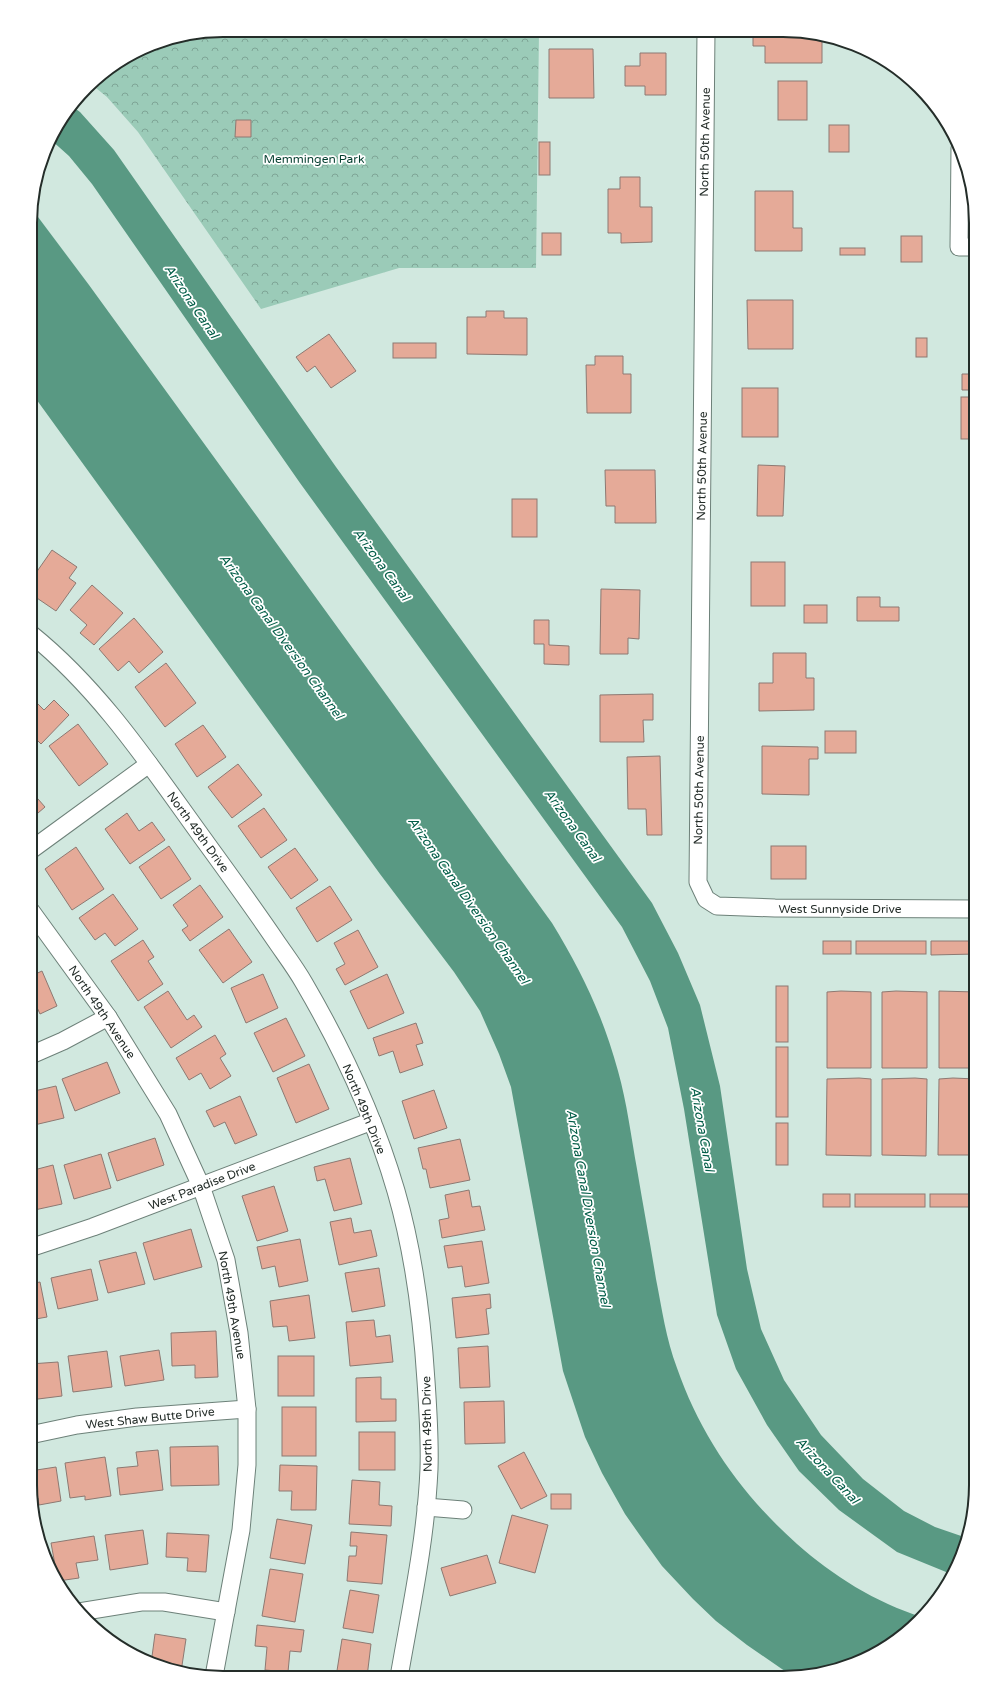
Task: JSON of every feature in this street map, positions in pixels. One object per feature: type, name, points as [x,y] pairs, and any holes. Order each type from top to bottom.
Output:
[{"type":"street","name":"North 50th Avenue","points":[[706,37],[698,882],[706,900]]},
{"type":"street","points":[[960,165],[959,247],[969,247]]},
{"type":"street","name":"North 49th Drive","points":[[37,639],[56,654],[86,685],[131,738],[304,981],[361,1094],[372,1121],[396,1191],[419,1300],[429,1416],[429,1466],[426,1507],[400,1671]]},
{"type":"street","points":[[37,846],[149,764]]},
{"type":"street","name":"West Sunnyside Drive","points":[[706,900],[717,906],[749,908],[969,909]]},
{"type":"street","name":"North 49th Avenue","points":[[37,919],[108,1017],[168,1114],[201,1186],[226,1260],[239,1333],[247,1409],[247,1465],[241,1530],[215,1671]]},
{"type":"street","points":[[37,1052],[63,1041],[108,1017]]},
{"type":"street","name":"West Paradise Drive","points":[[37,1246],[93,1227],[372,1121]]},
{"type":"street","name":"West Shaw Butte Drive","points":[[37,1434],[77,1425],[137,1417],[247,1409]]},
{"type":"street","points":[[426,1507],[463,1510]]},
{"type":"street","points":[[86,1611],[141,1602],[164,1602],[226,1612]]},
{"type":"green space","name":"Memmingen Park","points":[[211,37],[539,37],[536,268],[399,268],[261,309],[138,132],[107,97],[96,88],[100,83],[130,62],[152,51],[175,43]]},
{"type":"water","name":"Arizona Canal","points":[[76,109],[114,150],[336,467],[652,903],[678,953],[700,1005],[720,1086],[747,1269],[761,1329],[784,1380],[821,1435],[863,1479],[904,1511],[935,1527],[962,1536],[947,1572],[897,1552],[839,1510],[799,1471],[767,1425],[736,1369],[717,1315],[684,1109],[668,1028],[650,981],[622,927],[300,483],[92,184],[69,156],[55,143],[68,120]]},
{"type":"water","name":"Arizona Canal Diversion Channel","points":[[37,216],[89,285],[552,923],[573,959],[591,995],[612,1051],[626,1107],[667,1335],[677,1368],[698,1418],[725,1464],[741,1485],[758,1506],[797,1544],[825,1567],[855,1587],[888,1604],[915,1615],[906,1625],[886,1640],[854,1657],[831,1665],[795,1671],[785,1671],[716,1621],[693,1599],[662,1566],[625,1514],[602,1473],[585,1437],[563,1371],[511,1087],[499,1054],[480,1011],[454,972],[380,874],[37,400]]},
{"type":"building","points":[[753,37],[795,37],[822,42],[822,63],[765,63],[765,46],[753,46]]},
{"type":"building","points":[[549,49],[593,49],[594,98],[549,98]]},
{"type":"building","points":[[640,53],[666,53],[666,95],[645,95],[645,86],[625,86],[625,66],[640,66]]},
{"type":"building","points":[[778,81],[807,81],[807,120],[778,120]]},
{"type":"building","points":[[236,120],[251,120],[251,137],[235,137]]},
{"type":"building","points":[[829,125],[849,125],[849,152],[829,152]]},
{"type":"building","points":[[539,142],[550,142],[550,175],[539,175]]},
{"type":"building","points":[[620,177],[640,177],[640,207],[652,207],[652,242],[621,243],[621,233],[608,233],[608,189],[620,189]]},
{"type":"building","points":[[755,191],[793,191],[793,228],[802,228],[802,251],[755,251]]},
{"type":"building","points":[[542,233],[561,233],[561,255],[542,255]]},
{"type":"building","points":[[901,236],[922,236],[922,262],[901,262]]},
{"type":"building","points":[[840,248],[865,248],[865,255],[840,255]]},
{"type":"building","points":[[747,300],[793,300],[793,349],[748,349]]},
{"type":"building","points":[[486,311],[504,311],[504,318],[527,318],[527,355],[467,354],[467,317],[486,317]]},
{"type":"building","points":[[329,334],[356,371],[331,388],[315,366],[307,372],[296,357]]},
{"type":"building","points":[[916,338],[927,338],[927,357],[916,357]]},
{"type":"building","points":[[393,343],[436,343],[436,358],[393,358]]},
{"type":"building","points":[[595,356],[623,356],[623,374],[631,374],[631,413],[587,413],[586,365],[595,365]]},
{"type":"building","points":[[962,374],[969,374],[969,390],[962,390]]},
{"type":"building","points":[[742,388],[778,388],[778,437],[742,437]]},
{"type":"building","points":[[961,397],[969,397],[969,439],[961,439]]},
{"type":"building","points":[[758,465],[785,466],[783,516],[757,516]]},
{"type":"building","points":[[605,470],[655,470],[656,523],[615,523],[615,506],[606,506]]},
{"type":"building","points":[[512,499],[537,499],[537,537],[512,537]]},
{"type":"building","points":[[52,550],[77,567],[69,578],[76,583],[56,611],[37,598],[37,571]]},
{"type":"building","points":[[751,562],[785,562],[785,606],[751,606]]},
{"type":"building","points":[[92,585],[123,613],[94,645],[80,633],[87,625],[70,610]]},
{"type":"building","points":[[601,589],[640,590],[639,639],[628,638],[628,654],[600,654]]},
{"type":"building","points":[[857,597],[880,597],[880,607],[899,607],[899,621],[857,621]]},
{"type":"building","points":[[804,605],[827,605],[827,623],[804,623]]},
{"type":"building","points":[[134,618],[163,652],[139,673],[129,661],[118,671],[99,649]]},
{"type":"building","points":[[534,620],[549,620],[549,645],[569,646],[569,665],[544,664],[544,644],[534,644]]},
{"type":"building","points":[[773,653],[806,653],[806,678],[814,678],[814,710],[759,711],[759,683],[773,683]]},
{"type":"building","points":[[166,663],[196,703],[165,727],[135,687]]},
{"type":"building","points":[[653,694],[653,720],[643,720],[644,742],[600,742],[600,695]]},
{"type":"building","points":[[54,700],[69,715],[41,744],[37,740],[37,703],[44,710]]},
{"type":"building","points":[[78,724],[108,764],[79,786],[49,746]]},
{"type":"building","points":[[203,725],[226,757],[197,777],[175,744]]},
{"type":"building","points":[[825,731],[856,731],[856,753],[825,753]]},
{"type":"building","points":[[762,746],[818,747],[818,759],[809,759],[809,795],[762,794]]},
{"type":"building","points":[[660,756],[662,835],[647,835],[646,809],[628,809],[627,757]]},
{"type":"building","points":[[238,764],[262,795],[232,818],[208,787]]},
{"type":"building","points":[[37,798],[45,807],[37,814]]},
{"type":"building","points":[[264,808],[287,840],[261,858],[238,826]]},
{"type":"building","points":[[127,813],[139,831],[152,822],[165,840],[130,864],[105,829]]},
{"type":"building","points":[[169,846],[191,879],[161,899],[139,867]]},
{"type":"building","points":[[771,846],[806,846],[806,879],[771,879]]},
{"type":"building","points":[[76,847],[104,889],[72,910],[45,869]]},
{"type":"building","points":[[295,848],[318,880],[291,899],[268,867]]},
{"type":"building","points":[[200,885],[223,917],[190,941],[182,930],[188,926],[173,905]]},
{"type":"building","points":[[330,886],[352,920],[317,942],[296,908]]},
{"type":"building","points":[[113,894],[138,929],[115,946],[105,933],[95,940],[79,918]]},
{"type":"building","points":[[229,929],[252,962],[223,983],[199,950]]},
{"type":"building","points":[[358,930],[378,967],[345,985],[336,969],[345,964],[334,943]]},
{"type":"building","points":[[143,940],[154,957],[148,961],[163,984],[138,1001],[111,961]]},
{"type":"building","points":[[823,941],[851,941],[851,954],[823,954]]},
{"type":"building","points":[[856,941],[926,941],[926,954],[856,954]]},
{"type":"building","points":[[931,941],[969,941],[969,954],[931,955]]},
{"type":"building","points":[[42,971],[57,1006],[40,1014],[37,1007],[37,973]]},
{"type":"building","points":[[263,974],[278,1008],[246,1023],[231,988]]},
{"type":"building","points":[[387,974],[404,1013],[368,1029],[350,991]]},
{"type":"building","points":[[776,986],[788,986],[788,1042],[776,1042]]},
{"type":"building","points":[[168,991],[187,1020],[194,1015],[202,1027],[171,1048],[144,1007]]},
{"type":"building","points":[[939,991],[969,992],[969,1068],[939,1068]]},
{"type":"building","points":[[827,992],[871,992],[871,1068],[827,1068]]},
{"type":"building","points":[[882,992],[927,992],[927,1068],[882,1068]]},
{"type":"building","points":[[286,1018],[305,1056],[273,1072],[254,1033]]},
{"type":"building","points":[[416,1023],[423,1043],[416,1045],[423,1065],[400,1073],[393,1051],[379,1056],[373,1038]]},
{"type":"building","points":[[215,1035],[226,1054],[220,1058],[231,1076],[210,1089],[201,1073],[189,1080],[176,1058]]},
{"type":"building","points":[[776,1047],[788,1047],[788,1117],[776,1117]]},
{"type":"building","points":[[107,1062],[120,1093],[75,1111],[62,1079]]},
{"type":"building","points":[[309,1064],[329,1109],[296,1123],[277,1078]]},
{"type":"building","points":[[827,1079],[871,1079],[871,1156],[826,1155]]},
{"type":"building","points":[[882,1079],[927,1079],[926,1156],[882,1155]]},
{"type":"building","points":[[939,1079],[969,1079],[969,1155],[938,1155]]},
{"type":"building","points":[[56,1086],[64,1118],[37,1124],[37,1090]]},
{"type":"building","points":[[434,1090],[447,1128],[414,1139],[402,1101]]},
{"type":"building","points":[[240,1096],[257,1135],[235,1144],[225,1122],[214,1127],[206,1111]]},
{"type":"building","points":[[776,1123],[788,1123],[788,1165],[776,1165]]},
{"type":"building","points":[[155,1138],[164,1165],[117,1181],[108,1153]]},
{"type":"building","points":[[460,1139],[470,1180],[430,1188],[426,1169],[423,1169],[418,1148]]},
{"type":"building","points":[[101,1154],[111,1188],[74,1199],[64,1165]]},
{"type":"building","points":[[350,1158],[362,1204],[334,1211],[325,1179],[317,1181],[314,1167]]},
{"type":"building","points":[[53,1165],[62,1204],[37,1209],[37,1169]]},
{"type":"building","points":[[274,1186],[288,1231],[257,1241],[242,1196]]},
{"type":"building","points":[[469,1190],[472,1207],[480,1206],[485,1230],[442,1238],[439,1220],[449,1218],[445,1195]]},
{"type":"building","points":[[823,1194],[850,1194],[850,1207],[823,1207]]},
{"type":"building","points":[[855,1194],[925,1194],[925,1207],[855,1207]]},
{"type":"building","points":[[930,1194],[969,1194],[969,1207],[930,1207]]},
{"type":"building","points":[[351,1218],[354,1233],[371,1230],[377,1256],[339,1265],[330,1222]]},
{"type":"building","points":[[191,1229],[202,1267],[154,1280],[143,1243]]},
{"type":"building","points":[[300,1239],[308,1281],[279,1287],[275,1266],[262,1269],[257,1247]]},
{"type":"building","points":[[482,1241],[489,1283],[465,1287],[462,1266],[448,1268],[444,1246]]},
{"type":"building","points":[[136,1252],[145,1284],[108,1293],[99,1261]]},
{"type":"building","points":[[379,1268],[385,1306],[352,1312],[345,1273]]},
{"type":"building","points":[[91,1269],[98,1300],[58,1309],[51,1278]]},
{"type":"building","points":[[40,1282],[47,1317],[37,1319],[37,1283]]},
{"type":"building","points":[[490,1294],[491,1308],[486,1309],[489,1334],[456,1338],[452,1298]]},
{"type":"building","points":[[309,1295],[315,1338],[289,1341],[287,1326],[273,1327],[270,1301]]},
{"type":"building","points":[[374,1320],[376,1337],[390,1335],[393,1362],[350,1366],[346,1322]]},
{"type":"building","points":[[216,1331],[218,1377],[195,1378],[195,1365],[172,1366],[171,1333]]},
{"type":"building","points":[[488,1346],[490,1387],[460,1388],[458,1348]]},
{"type":"building","points":[[159,1350],[164,1380],[125,1386],[120,1356]]},
{"type":"building","points":[[107,1351],[112,1387],[73,1392],[68,1356]]},
{"type":"building","points":[[278,1356],[314,1356],[314,1396],[278,1396]]},
{"type":"building","points":[[58,1362],[62,1396],[37,1399],[37,1364]]},
{"type":"building","points":[[381,1377],[381,1399],[396,1399],[396,1421],[356,1422],[356,1378]]},
{"type":"building","points":[[504,1401],[505,1443],[465,1444],[464,1402]]},
{"type":"building","points":[[282,1407],[316,1407],[316,1456],[282,1456]]},
{"type":"building","points":[[359,1432],[395,1432],[395,1470],[359,1470]]},
{"type":"building","points":[[218,1446],[219,1485],[171,1486],[170,1447]]},
{"type":"building","points":[[158,1450],[163,1490],[120,1495],[117,1468],[138,1466],[136,1452]]},
{"type":"building","points":[[524,1452],[547,1496],[521,1509],[498,1466]]},
{"type":"building","points":[[105,1457],[111,1496],[85,1500],[85,1496],[70,1498],[65,1463]]},
{"type":"building","points":[[280,1465],[317,1466],[316,1510],[291,1510],[292,1491],[279,1491]]},
{"type":"building","points":[[56,1467],[61,1501],[39,1505],[37,1497],[37,1470]]},
{"type":"building","points":[[352,1480],[380,1482],[379,1505],[392,1506],[391,1526],[349,1524]]},
{"type":"building","points":[[551,1494],[571,1494],[571,1509],[551,1509]]},
{"type":"building","points":[[512,1515],[548,1525],[535,1573],[499,1563]]},
{"type":"building","points":[[277,1519],[312,1525],[305,1564],[270,1558]]},
{"type":"building","points":[[143,1530],[148,1564],[110,1570],[105,1535]]},
{"type":"building","points":[[351,1532],[387,1535],[382,1584],[347,1581],[349,1556],[356,1556],[357,1546],[350,1546]]},
{"type":"building","points":[[167,1533],[209,1535],[206,1572],[187,1571],[188,1558],[166,1557]]},
{"type":"building","points":[[94,1536],[98,1560],[76,1563],[79,1578],[63,1580],[55,1565],[51,1543]]},
{"type":"building","points":[[487,1555],[496,1583],[450,1596],[441,1568]]},
{"type":"building","points":[[270,1569],[303,1574],[295,1622],[262,1616]]},
{"type":"building","points":[[350,1590],[379,1595],[373,1633],[343,1628]]},
{"type":"building","points":[[257,1625],[304,1630],[301,1652],[290,1651],[288,1671],[265,1670],[267,1647],[255,1646]]},
{"type":"building","points":[[155,1634],[186,1639],[182,1666],[152,1657]]},
{"type":"building","points":[[342,1639],[371,1644],[368,1671],[337,1671]]}]
